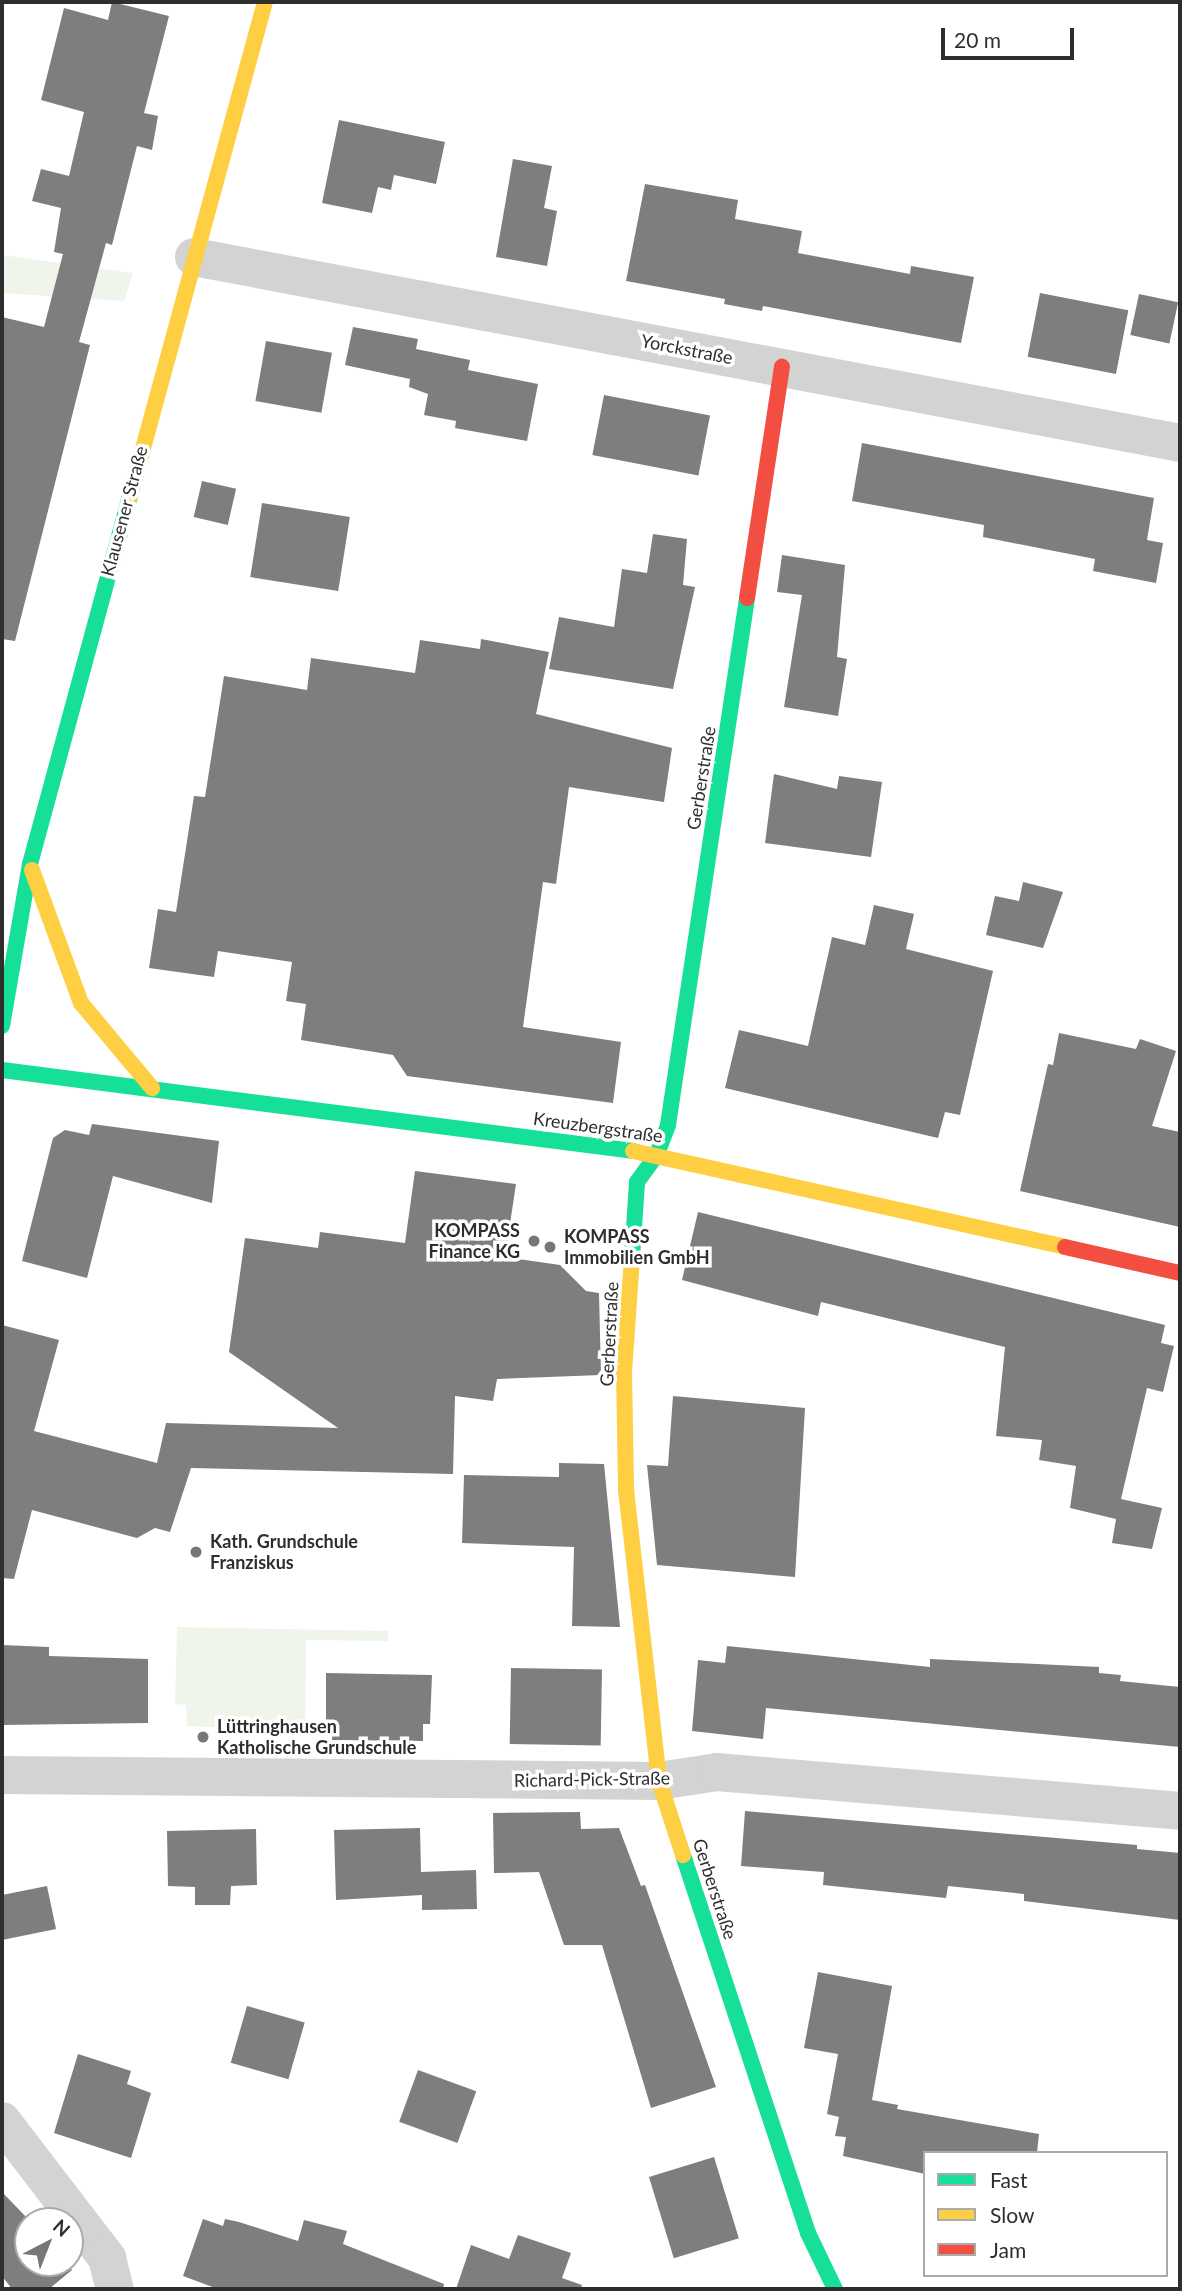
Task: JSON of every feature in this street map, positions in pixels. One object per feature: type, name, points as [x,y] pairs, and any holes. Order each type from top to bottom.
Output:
[{"type":"main road","name":"Klausener Straße","points":[[2,1026],[30,864],[265,2]]},
{"type":"main road","name":"Gerberstraße","points":[[782,367],[668,1125],[657,1154],[637,1182],[624,1371],[626,1490],[659,1781],[808,2233],[835,2289]]},
{"type":"main road","points":[[30,864],[81,1003],[152,1088]]},
{"type":"main road","name":"Kreuzbergstraße","points":[[2,1070],[657,1154],[1180,1273]]},
{"type":"street","name":"Yorckstraße","points":[[194,257],[1180,443]]},
{"type":"street","name":"Richard-Pick-Straße","points":[[2,1775],[659,1781],[717,1772],[1180,1811]]},
{"type":"street","points":[[2,2121],[107,2258],[115,2289]]},
{"type":"shaded area","points":[[2,255],[133,273],[124,301],[2,293]]},
{"type":"shaded area","points":[[177,1627],[388,1631],[388,1641],[306,1640],[305,1731],[187,1726],[186,1705],[175,1704]]},
{"type":"building","points":[[112,2],[169,16],[144,113],[158,116],[152,150],[137,146],[112,245],[106,243],[79,342],[90,345],[15,641],[2,639],[2,317],[44,327],[63,254],[54,252],[61,208],[32,201],[41,169],[69,176],[84,112],[41,100],[64,8],[108,20]]},
{"type":"building","points":[[339,120],[445,142],[436,184],[394,175],[391,190],[378,187],[372,213],[322,203]]},
{"type":"building","points":[[513,159],[552,166],[544,208],[557,211],[547,266],[496,257]]},
{"type":"building","points":[[645,184],[738,200],[735,219],[802,231],[798,253],[910,274],[911,266],[974,277],[961,343],[763,306],[762,311],[724,304],[725,299],[626,281]]},
{"type":"building","points":[[1040,293],[1128,310],[1116,374],[1028,357]]},
{"type":"building","points":[[1139,294],[1178,302],[1169,343],[1130,335]]},
{"type":"building","points":[[353,327],[418,339],[416,349],[470,360],[468,370],[538,384],[527,441],[455,428],[456,421],[424,415],[428,394],[409,387],[410,379],[345,365]]},
{"type":"building","points":[[266,341],[332,353],[321,413],[255,401]]},
{"type":"building","points":[[604,395],[710,416],[698,475],[592,455]]},
{"type":"building","points":[[862,443],[1154,498],[1147,540],[1163,543],[1156,583],[1093,571],[1095,559],[983,537],[984,525],[852,501]]},
{"type":"building","points":[[202,481],[236,489],[228,525],[194,517]]},
{"type":"building","points":[[262,503],[350,517],[338,591],[250,577]]},
{"type":"building","points":[[653,534],[687,539],[683,585],[695,587],[673,689],[549,669],[559,617],[614,627],[622,569],[647,573]]},
{"type":"building","points":[[782,555],[845,565],[837,657],[847,659],[838,716],[784,707],[802,595],[777,592]]},
{"type":"building","points":[[481,639],[549,652],[536,714],[672,748],[664,802],[569,787],[556,884],[543,882],[523,1027],[621,1042],[613,1103],[407,1076],[393,1055],[301,1040],[306,1004],[286,1001],[292,962],[218,951],[214,977],[149,968],[158,909],[176,912],[194,796],[205,797],[224,676],[307,690],[311,658],[415,673],[420,640],[480,649]]},
{"type":"building","points":[[774,774],[837,789],[839,776],[882,782],[871,857],[765,843]]},
{"type":"building","points":[[1023,882],[1063,892],[1043,948],[986,935],[995,896],[1019,901]]},
{"type":"building","points":[[874,905],[914,914],[906,949],[993,971],[960,1115],[945,1112],[938,1138],[725,1088],[739,1030],[808,1046],[832,937],[865,945]]},
{"type":"building","points":[[1059,1033],[1136,1049],[1140,1039],[1176,1051],[1152,1126],[1180,1132],[1180,1227],[1020,1191],[1048,1064],[1053,1065]]},
{"type":"building","points":[[92,1124],[219,1141],[212,1203],[113,1176],[87,1278],[22,1261],[53,1138],[65,1130],[89,1135]]},
{"type":"building","points":[[415,1171],[516,1184],[505,1257],[560,1265],[586,1291],[599,1293],[601,1375],[497,1379],[493,1401],[455,1396],[453,1474],[191,1468],[170,1532],[155,1528],[137,1538],[32,1510],[14,1579],[2,1578],[2,1325],[59,1340],[34,1431],[157,1463],[166,1423],[338,1428],[229,1352],[245,1238],[318,1248],[320,1232],[405,1243]]},
{"type":"building","points":[[698,1212],[1165,1325],[1161,1343],[1174,1346],[1163,1392],[1147,1388],[1121,1499],[1162,1508],[1152,1549],[1112,1543],[1116,1519],[1070,1508],[1076,1466],[1039,1460],[1042,1440],[996,1436],[1005,1347],[821,1302],[818,1316],[682,1280]]},
{"type":"building","points":[[673,1396],[805,1408],[795,1577],[657,1565],[647,1465],[668,1466]]},
{"type":"building","points":[[559,1463],[604,1464],[620,1627],[572,1626],[574,1547],[462,1543],[464,1475],[559,1477]]},
{"type":"building","points":[[2,1645],[49,1647],[49,1656],[148,1659],[148,1723],[2,1725]]},
{"type":"building","points":[[727,1646],[930,1667],[930,1659],[1099,1667],[1099,1673],[1121,1675],[1120,1681],[1180,1687],[1180,1747],[766,1708],[763,1739],[692,1731],[698,1660],[725,1663]]},
{"type":"building","points":[[511,1668],[602,1670],[601,1746],[510,1744]]},
{"type":"building","points":[[326,1673],[432,1675],[430,1724],[423,1724],[423,1741],[332,1740],[333,1722],[326,1721]]},
{"type":"building","points":[[745,1811],[1137,1845],[1137,1849],[1180,1853],[1180,1920],[1024,1901],[1024,1894],[948,1886],[946,1898],[823,1885],[824,1872],[741,1866]]},
{"type":"building","points":[[580,1812],[581,1829],[619,1828],[641,1886],[645,1885],[716,2087],[651,2108],[602,1945],[564,1945],[539,1872],[494,1873],[493,1813]]},
{"type":"building","points":[[420,1828],[421,1872],[476,1870],[477,1909],[422,1910],[422,1895],[336,1900],[334,1830]]},
{"type":"building","points":[[256,1829],[257,1885],[231,1886],[230,1905],[195,1905],[195,1887],[168,1886],[167,1831]]},
{"type":"building","points":[[47,1886],[56,1929],[2,1940],[2,1895]]},
{"type":"building","points":[[818,1972],[892,1986],[872,2100],[898,2105],[897,2109],[1039,2134],[1037,2151],[923,2151],[923,2174],[843,2156],[846,2137],[835,2136],[839,2117],[827,2114],[838,2054],[804,2048]]},
{"type":"building","points":[[247,2006],[305,2023],[288,2079],[231,2063]]},
{"type":"building","points":[[78,2054],[131,2071],[127,2084],[151,2093],[131,2158],[54,2133]]},
{"type":"building","points":[[418,2070],[476,2091],[457,2143],[399,2122]]},
{"type":"building","points":[[714,2157],[739,2238],[674,2258],[649,2177]]},
{"type":"building","points":[[2,2192],[16,2207],[14,2207],[14,2277],[64,2277],[49,2289],[12,2289],[2,2276]]},
{"type":"building","points":[[203,2219],[223,2226],[225,2219],[239,2222],[298,2241],[304,2220],[347,2231],[343,2244],[444,2284],[443,2289],[218,2289],[183,2276]]},
{"type":"building","points":[[518,2235],[571,2253],[562,2278],[582,2285],[581,2289],[456,2289],[471,2245],[509,2259]]},
{"type":"traffic: fast","points":[[2,1026],[30,864],[130,496]]},
{"type":"traffic: fast","points":[[632,1258],[637,1182],[657,1154],[668,1125],[747,598]]},
{"type":"traffic: fast","points":[[2,1070],[633,1151]]},
{"type":"traffic: fast","points":[[683,1855],[808,2233],[835,2289]]},
{"type":"traffic: slow","points":[[130,496],[265,2]]},
{"type":"traffic: slow","points":[[32,870],[81,1003],[152,1088]]},
{"type":"traffic: slow","points":[[633,1151],[1065,1247]]},
{"type":"traffic: slow","points":[[632,1258],[624,1371],[626,1490],[659,1781],[683,1855]]},
{"type":"traffic: jam","points":[[747,598],[782,367]]},
{"type":"traffic: jam","points":[[1065,1247],[1180,1273]]},
{"type":"place","name":"KOMPASS Finance KG","points":[[534,1241]]},
{"type":"place","name":"KOMPASS Immobilien GmbH","points":[[550,1247]]},
{"type":"place","name":"Kath. Grundschule Franziskus","points":[[196,1552]]},
{"type":"place","name":"Lüttringhausen Katholische Grundschule","points":[[203,1737]]}]
